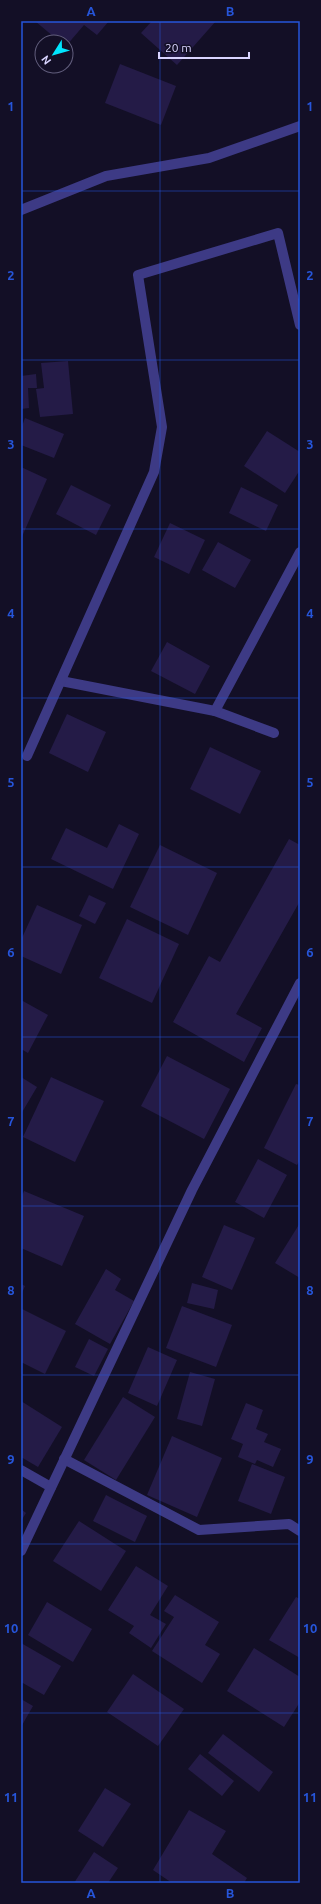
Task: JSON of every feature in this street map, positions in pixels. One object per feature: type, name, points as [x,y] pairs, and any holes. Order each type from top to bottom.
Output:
[{"type":"street","points":[[21,210],[106,176],[209,158],[300,126]]},
{"type":"street","points":[[27,756],[154,472],[162,427],[138,275],[278,233],[300,325]]},
{"type":"street","points":[[215,711],[300,552]]},
{"type":"street","points":[[60,681],[215,711],[274,733]]},
{"type":"street","points":[[21,1551],[192,1190],[300,983]]},
{"type":"street","points":[[64,1459],[199,1530],[289,1524],[300,1531]]},
{"type":"street","points":[[21,1470],[50,1487]]},
{"type":"building","points":[[35,21],[109,21],[97,35],[84,25],[74,37],[74,34],[50,34]]},
{"type":"building","points":[[152,21],[216,21],[177,65],[141,33]]},
{"type":"building","points":[[120,64],[176,86],[161,125],[105,103]]},
{"type":"building","points":[[68,361],[73,414],[40,417],[36,389],[44,388],[41,363]]},
{"type":"building","points":[[36,374],[37,388],[28,388],[29,408],[21,409],[21,376]]},
{"type":"building","points":[[25,418],[64,434],[54,458],[21,445],[21,429]]},
{"type":"building","points":[[267,431],[300,452],[300,470],[285,493],[244,466]]},
{"type":"building","points":[[21,467],[47,479],[21,539]]},
{"type":"building","points":[[71,485],[111,505],[96,535],[56,514]]},
{"type":"building","points":[[241,487],[278,505],[266,531],[229,513]]},
{"type":"building","points":[[170,523],[205,540],[189,574],[154,557]]},
{"type":"building","points":[[218,542],[251,560],[235,588],[202,570]]},
{"type":"building","points":[[167,642],[210,666],[195,694],[151,671]]},
{"type":"building","points":[[67,714],[106,732],[88,772],[49,753]]},
{"type":"building","points":[[210,747],[261,771],[240,814],[190,789]]},
{"type":"building","points":[[119,824],[139,834],[113,889],[51,859],[66,828],[107,848]]},
{"type":"building","points":[[289,839],[300,845],[300,901],[236,1014],[262,1028],[244,1062],[173,1022],[209,956],[220,962]]},
{"type":"building","points":[[160,845],[217,873],[188,935],[130,907]]},
{"type":"building","points":[[89,895],[106,903],[95,924],[79,916]]},
{"type":"building","points":[[37,905],[82,925],[61,974],[21,956],[21,940]]},
{"type":"building","points":[[127,919],[179,944],[152,1003],[99,978]]},
{"type":"building","points":[[21,1000],[48,1015],[28,1053],[21,1049]]},
{"type":"building","points":[[167,1056],[230,1089],[204,1139],[141,1106]]},
{"type":"building","points":[[21,1077],[37,1087],[21,1114]]},
{"type":"building","points":[[51,1077],[104,1101],[75,1162],[23,1137]]},
{"type":"building","points":[[296,1084],[300,1085],[300,1160],[297,1165],[264,1148]]},
{"type":"building","points":[[258,1159],[287,1175],[264,1218],[235,1202]]},
{"type":"building","points":[[24,1191],[84,1216],[62,1266],[21,1248],[21,1199]]},
{"type":"building","points":[[300,1223],[300,1278],[275,1263]]},
{"type":"building","points":[[224,1225],[255,1238],[232,1290],[202,1277]]},
{"type":"building","points":[[106,1269],[121,1279],[115,1290],[134,1301],[110,1344],[75,1324]]},
{"type":"building","points":[[192,1283],[218,1290],[214,1309],[187,1303]]},
{"type":"building","points":[[21,1284],[25,1286],[21,1295]]},
{"type":"building","points":[[182,1306],[232,1325],[216,1367],[166,1348]]},
{"type":"building","points":[[22,1309],[66,1331],[45,1374],[21,1362]]},
{"type":"building","points":[[89,1339],[108,1349],[94,1376],[75,1367]]},
{"type":"building","points":[[148,1347],[177,1360],[157,1406],[128,1393]]},
{"type":"building","points":[[190,1372],[215,1379],[202,1426],[177,1419]]},
{"type":"building","points":[[123,1397],[155,1417],[116,1480],[84,1460]]},
{"type":"building","points":[[21,1401],[62,1427],[38,1467],[21,1457]]},
{"type":"building","points":[[246,1403],[263,1410],[256,1429],[268,1434],[264,1442],[281,1449],[273,1467],[257,1460],[255,1464],[238,1457],[243,1444],[231,1439]]},
{"type":"building","points":[[172,1436],[222,1458],[197,1517],[147,1495]]},
{"type":"building","points":[[252,1464],[285,1477],[271,1514],[238,1501]]},
{"type":"building","points":[[106,1495],[147,1516],[135,1542],[93,1521]]},
{"type":"building","points":[[21,1509],[26,1513],[21,1521]]},
{"type":"building","points":[[79,1521],[126,1551],[101,1591],[53,1561]]},
{"type":"building","points":[[136,1566],[168,1586],[150,1615],[166,1624],[151,1648],[129,1633],[134,1626],[108,1610]]},
{"type":"building","points":[[175,1595],[219,1622],[205,1645],[220,1654],[202,1683],[152,1651],[174,1617],[164,1611]]},
{"type":"building","points":[[296,1597],[300,1599],[300,1658],[269,1640]]},
{"type":"building","points":[[47,1602],[92,1629],[73,1662],[28,1635]]},
{"type":"building","points":[[21,1643],[61,1666],[44,1695],[21,1682]]},
{"type":"building","points":[[254,1648],[300,1677],[300,1702],[284,1727],[227,1691]]},
{"type":"building","points":[[133,1674],[184,1709],[158,1746],[107,1712]]},
{"type":"building","points":[[21,1699],[33,1706],[21,1727]]},
{"type":"building","points":[[223,1734],[273,1772],[259,1792],[208,1753]]},
{"type":"building","points":[[200,1754],[234,1781],[222,1796],[188,1769]]},
{"type":"building","points":[[105,1788],[131,1804],[103,1847],[78,1831]]},
{"type":"building","points":[[189,1810],[226,1831],[212,1854],[247,1878],[244,1883],[172,1883],[153,1870]]},
{"type":"building","points":[[94,1852],[118,1868],[108,1883],[74,1883]]}]
